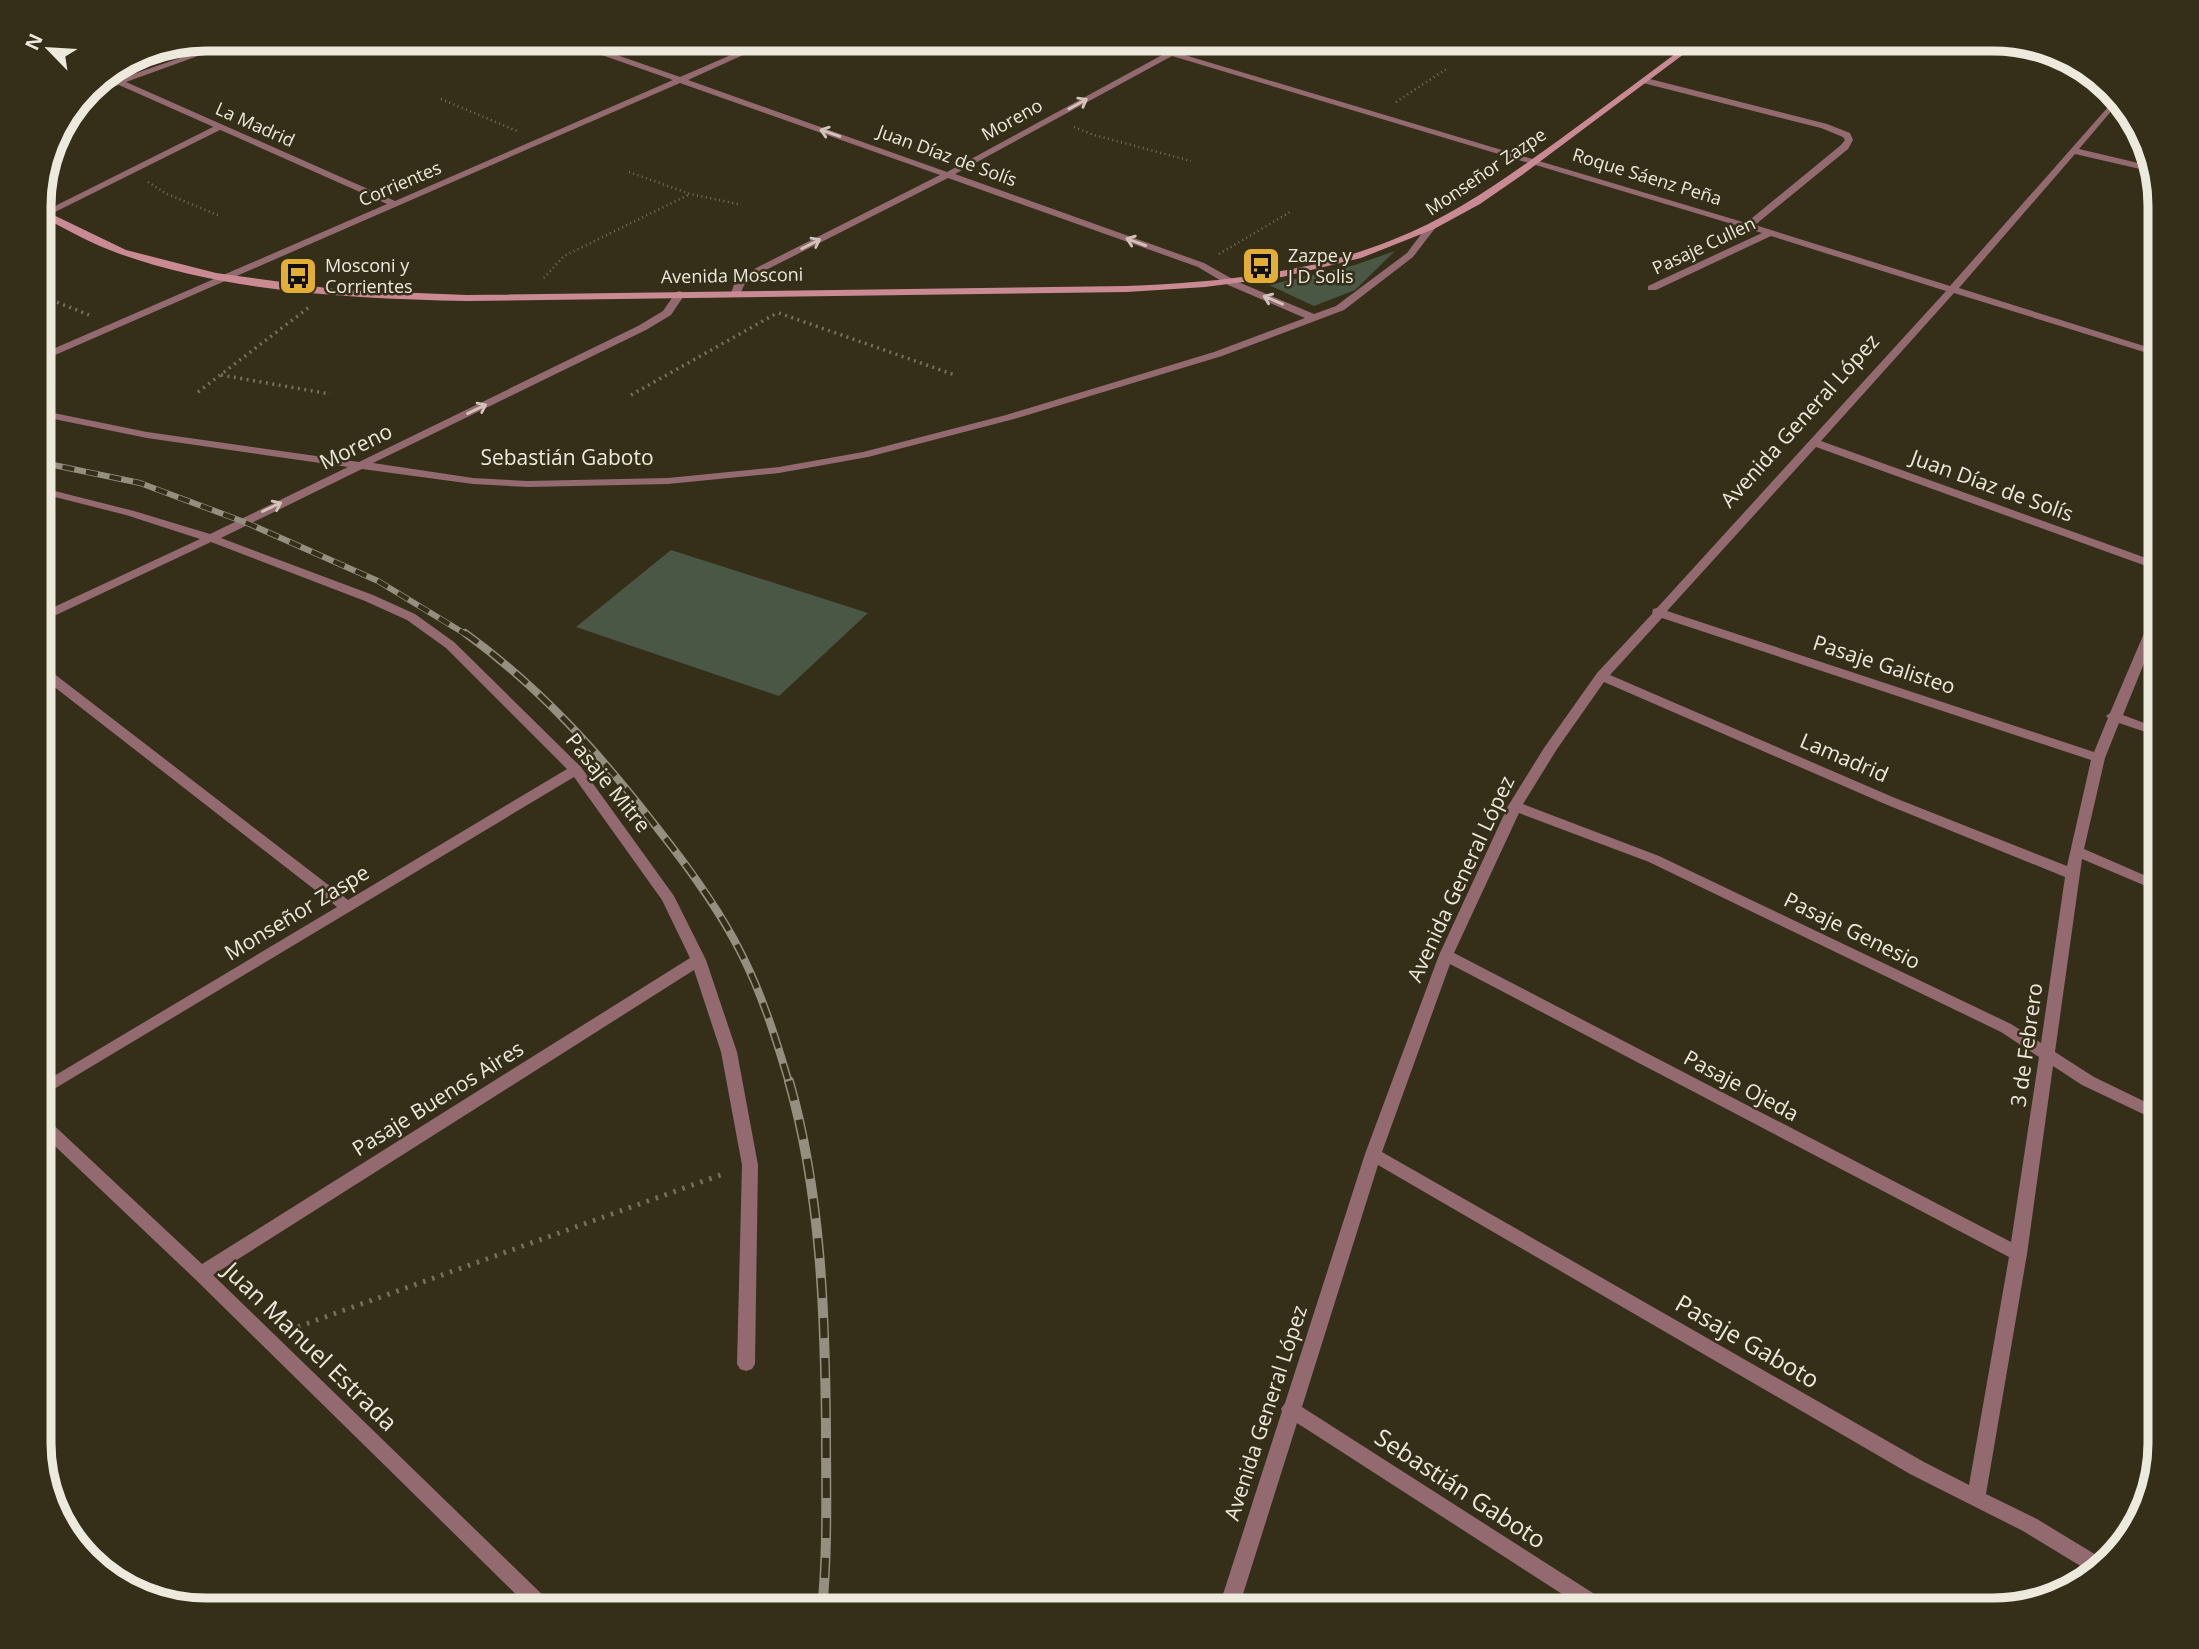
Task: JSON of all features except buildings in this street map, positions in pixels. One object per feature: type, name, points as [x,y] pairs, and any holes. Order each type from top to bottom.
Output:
[{"type":"street","points":[[108,86],[204,51]]},
{"type":"street","name":"Juan Díaz de Solís","points":[[600,51],[1200,265],[1232,283],[1314,318]]},
{"type":"street","name":"Corrientes","points":[[51,354],[745,51]]},
{"type":"street","name":"Roque Sáenz Peña","points":[[1164,51],[1535,161],[2148,350]]},
{"type":"street","name":"Moreno","points":[[736,293],[739,284],[759,270],[947,175],[1174,51]]},
{"type":"street","name":"Monseñor Zazpe","points":[[1010,417],[1218,354],[1340,308],[1362,294],[1410,255],[1431,227],[1474,204],[1684,51]]},
{"type":"street","name":"La Madrid","points":[[115,80],[394,204]]},
{"type":"street","name":"Pasaje Cullen","points":[[1646,81],[1824,125],[1847,135],[1849,140],[1845,147],[1748,226]]},
{"type":"street","name":"Avenida General López","points":[[1232,1598],[1373,1154],[1446,955],[1515,806],[1551,748],[1602,676],[1811,442],[1951,291],[2112,106]]},
{"type":"street","points":[[51,207],[219,127]]},
{"type":"street","points":[[2074,151],[2143,167]]},
{"type":"street","name":"Avenida Mosconi","points":[[51,217],[95,241],[134,256],[224,277],[328,292],[391,297],[1127,289],[1232,283],[1340,262],[1431,227]]},
{"type":"street","name":"Pasaje Cullen","points":[[1652,288],[1769,233]]},
{"type":"street","name":"Moreno","points":[[51,613],[642,328],[667,313],[680,294]]},
{"type":"street","name":"Sebastián Gaboto","points":[[51,415],[147,435],[473,481],[528,484],[668,481],[779,470],[840,459],[1010,417]]},
{"type":"street","name":"Juan Díaz de Solís","points":[[1811,442],[2148,562]]},
{"type":"street","name":"Pasaje Mitre","points":[[51,493],[130,513],[211,538],[369,598],[411,618],[450,645],[576,770],[669,899],[698,960],[729,1052],[750,1165],[746,1364]]},
{"type":"street","name":"Pasaje Galisteo","points":[[1657,612],[2098,758]]},
{"type":"street","name":"3 de Febrero","points":[[1976,1497],[2018,1254],[2076,851],[2098,758],[2113,716],[2148,639]]},
{"type":"street","name":"Lamadrid","points":[[1602,676],[1890,801],[2072,874]]},
{"type":"street","points":[[51,678],[347,907]]},
{"type":"street","points":[[2113,716],[2148,728]]},
{"type":"street","name":"Monseñor Zaspe","points":[[51,1085],[576,770]]},
{"type":"street","name":"Pasaje Genesio","points":[[1515,806],[1654,859],[2006,1028],[2088,1081],[2148,1110]]},
{"type":"street","points":[[2076,851],[2148,881]]},
{"type":"street","name":"Pasaje Ojeda","points":[[1446,955],[2018,1254]]},
{"type":"street","name":"Pasaje Buenos Aires","points":[[201,1274],[698,960]]},
{"type":"street","name":"Juan Manuel Estrada","points":[[51,1132],[201,1274],[531,1598]]},
{"type":"street","name":"Pasaje Gaboto","points":[[1373,1154],[1917,1468],[2030,1525],[2092,1563]]},
{"type":"street","name":"Sebastián Gaboto","points":[[1290,1409],[1583,1598]]},
{"type":"path","points":[[1377,114],[1448,68]]},
{"type":"path","points":[[440,99],[540,141]]},
{"type":"path","points":[[1046,121],[1191,161]]},
{"type":"path","points":[[130,170],[167,194],[220,216]]},
{"type":"path","points":[[629,172],[690,194],[738,204]]},
{"type":"path","points":[[527,297],[564,256],[690,194]]},
{"type":"path","points":[[1200,265],[1290,212]]},
{"type":"path","points":[[198,392],[328,292]]},
{"type":"path","points":[[631,395],[778,313],[791,292]]},
{"type":"path","points":[[51,300],[116,327]]},
{"type":"path","points":[[778,313],[955,376]]},
{"type":"path","points":[[220,375],[330,394]]},
{"type":"path","points":[[266,1338],[750,1165]]},
{"type":"green space","points":[[1395,251],[1355,290],[1314,306],[1269,285],[1355,265]]},
{"type":"green space","points":[[671,550],[868,613],[779,696],[576,627]]},
{"type":"railway","points":[[51,464],[140,483],[247,523],[378,581],[467,635]]},
{"type":"railway","points":[[465,633],[519,676],[569,724],[614,775],[692,874],[723,921],[756,984],[789,1083]]},
{"type":"railway","points":[[789,1081],[800,1123],[815,1210],[822,1297],[826,1497],[823,1598]]},
{"type":"place","name":"Zazpe y J D Solis","points":[[1261,266]]},
{"type":"place","name":"Mosconi y Corrientes","points":[[298,276]]}]
